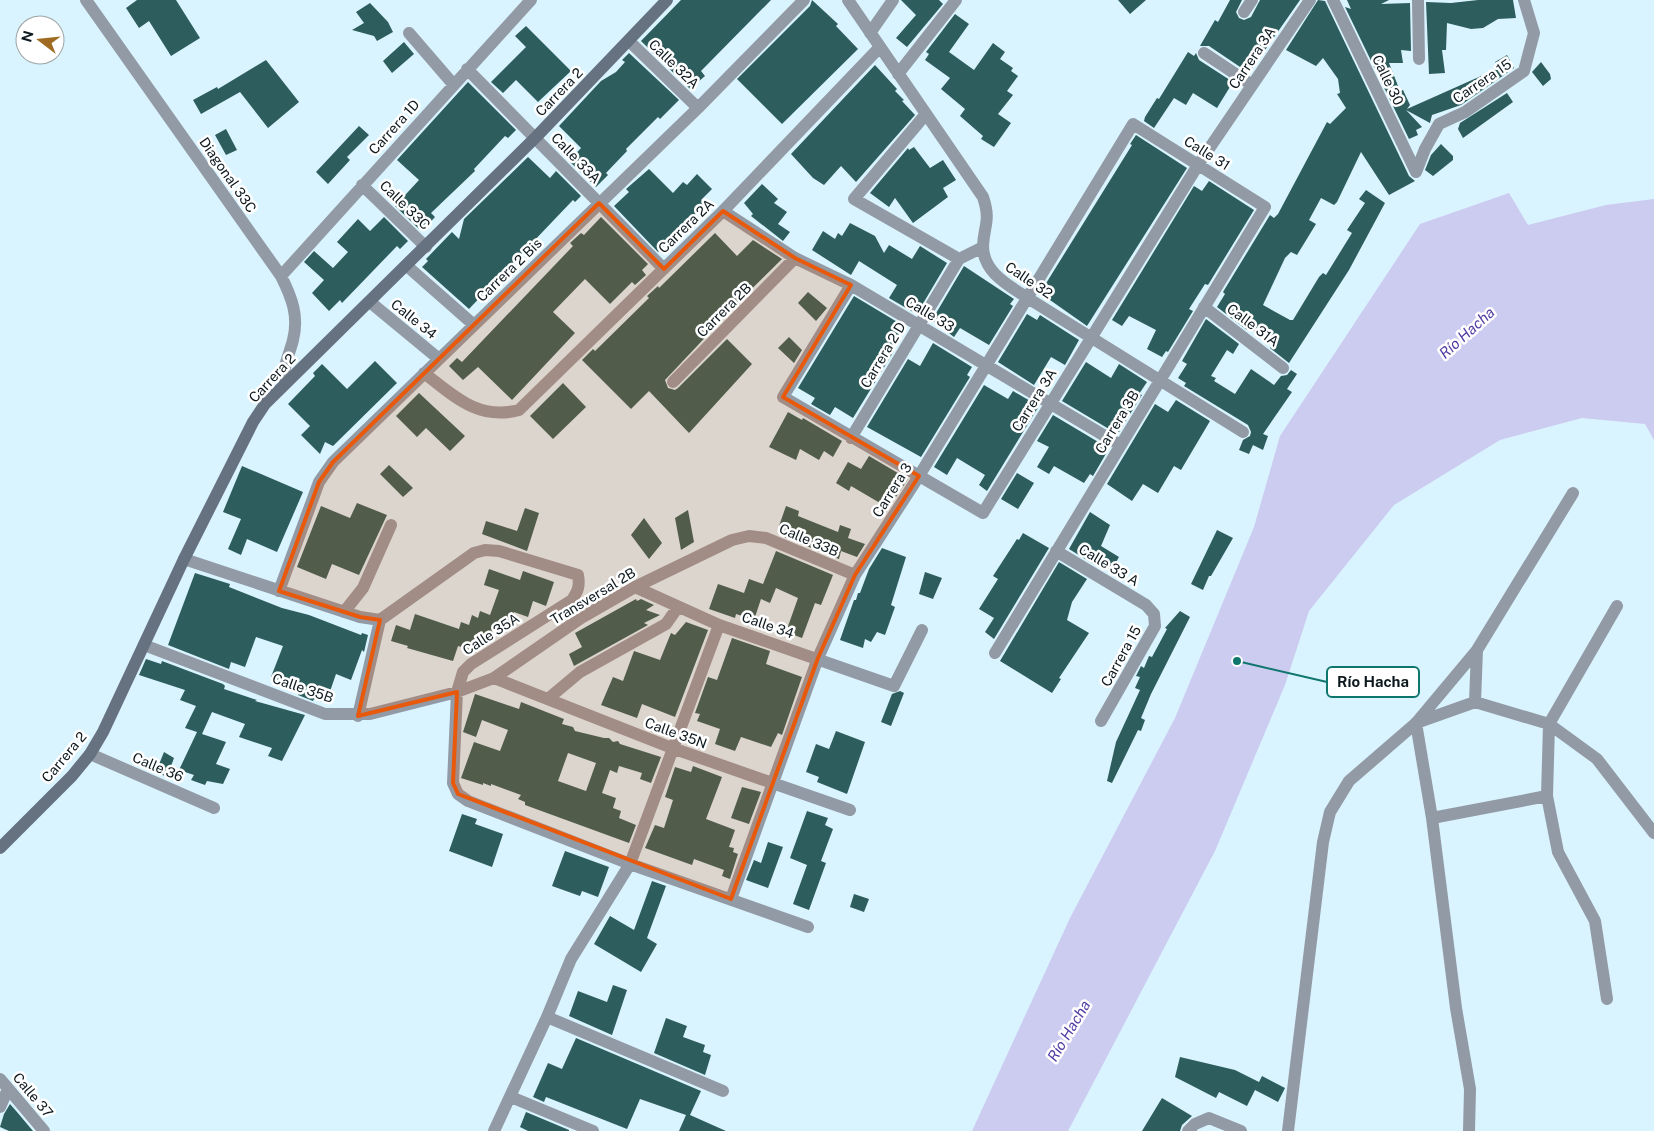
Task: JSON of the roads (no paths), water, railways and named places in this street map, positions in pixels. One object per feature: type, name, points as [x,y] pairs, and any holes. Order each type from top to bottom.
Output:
[{"type":"street","name":"Diagonal 33C","points":[[86,0],[281,276],[293,300],[296,322],[285,365],[285,383]]},
{"type":"street","name":"Carrera 1D","points":[[281,276],[531,0]]},
{"type":"street","name":"Carrera 2","points":[[0,848],[72,776],[90,754],[104,732],[184,559],[253,422],[265,404],[536,137],[629,42],[667,0]]},
{"type":"street","name":"Carrera 2 Bis","points":[[280,591],[319,482],[334,462],[698,108],[804,0]]},
{"type":"street","name":"Calle 32","points":[[848,0],[983,196],[987,210],[987,228],[983,247],[986,261],[992,273],[1026,297],[1243,432]]},
{"type":"street","points":[[870,32],[893,0]]},
{"type":"street","points":[[898,74],[956,0]]},
{"type":"street","points":[[1244,12],[1252,0]]},
{"type":"street","name":"Carrera 3A","points":[[850,285],[783,398],[983,513],[1198,165],[1310,0]]},
{"type":"street","name":"Calle 30","points":[[1333,0],[1416,172]]},
{"type":"street","points":[[1419,59],[1420,0]]},
{"type":"street","name":"Carrera 15","points":[[1416,172],[1425,149],[1439,124],[1465,112],[1524,71],[1534,33],[1524,0]]},
{"type":"street","points":[[409,33],[453,84]]},
{"type":"street","name":"Calle 32A","points":[[629,42],[698,108]]},
{"type":"street","name":"Carrera 2A","points":[[424,373],[464,403],[488,413],[503,414],[518,410],[723,211],[880,47]]},
{"type":"street","points":[[1204,53],[1252,85]]},
{"type":"street","name":"Calle 33A","points":[[467,69],[664,269]]},
{"type":"street","points":[[926,114],[854,199],[959,259],[983,247]]},
{"type":"street","name":"Calle 31","points":[[1133,124],[1264,207]]},
{"type":"street","name":"Carrera 3","points":[[731,899],[818,658],[855,575],[919,476],[1026,297],[1133,124]]},
{"type":"street","name":"Calle 33C","points":[[362,185],[426,247]]},
{"type":"street","name":"Carrera 3B","points":[[995,653],[1264,207]]},
{"type":"street","name":"Calle 33","points":[[723,211],[795,258],[850,285],[919,324],[1120,446]]},
{"type":"street","name":"Carrera 2B","points":[[674,382],[795,258]]},
{"type":"street","name":"Carrera 2 D","points":[[851,438],[959,259]]},
{"type":"street","points":[[407,266],[474,325]]},
{"type":"street","name":"Calle 34","points":[[370,302],[439,359]]},
{"type":"street","name":"Calle 31A","points":[[1204,307],[1283,368]]},
{"type":"street","points":[[1288,1131],[1323,842],[1330,812],[1349,781],[1416,723],[1477,650],[1573,493]]},
{"type":"street","points":[[344,612],[363,588],[391,526]]},
{"type":"street","name":"Calle 33B","points":[[749,536],[766,538],[855,575]]},
{"type":"street","name":"Transversal 2B","points":[[457,692],[494,678],[581,618],[635,588],[732,540],[749,536]]},
{"type":"street","name":"Calle 35A","points":[[380,620],[474,553],[485,550],[499,551],[570,571],[578,575],[580,583],[578,591],[572,600],[471,664],[463,672],[457,692],[453,783],[458,794],[468,801],[630,864],[808,927]]},
{"type":"street","name":"Calle 33 A","points":[[1056,551],[1146,605]]},
{"type":"street","points":[[184,559],[344,612],[380,620],[358,716]]},
{"type":"street","name":"Calle 34","points":[[635,588],[719,625],[894,686],[922,630]]},
{"type":"street","name":"Carrera 15","points":[[1101,721],[1155,626],[1154,614],[1146,605]]},
{"type":"street","points":[[1607,999],[1595,921],[1558,852],[1547,796],[1549,724],[1616,606]]},
{"type":"street","points":[[549,698],[580,672],[666,624],[678,607]]},
{"type":"street","points":[[494,1131],[547,1017],[571,959],[630,864],[719,625]]},
{"type":"street","name":"Calle 35B","points":[[144,646],[325,714],[358,716],[457,692]]},
{"type":"street","points":[[1475,702],[1477,650]]},
{"type":"street","name":"Calle 35N","points":[[494,678],[549,698],[672,748],[850,810]]},
{"type":"street","points":[[1416,723],[1475,702],[1549,724],[1597,759],[1654,833]]},
{"type":"street","points":[[1416,723],[1432,818],[1456,1008],[1470,1089],[1469,1131]]},
{"type":"street","name":"Calle 36","points":[[90,754],[214,808]]},
{"type":"street","points":[[1432,818],[1547,796]]},
{"type":"street","points":[[547,1017],[723,1091]]},
{"type":"street","points":[[0,1107],[4,1084]]},
{"type":"street","name":"Calle 37","points":[[4,1084],[44,1131]]},
{"type":"street","points":[[511,1097],[593,1131]]},
{"type":"street","points":[[1188,1131],[1194,1124],[1209,1118],[1242,1131]]},
{"type":"water","points":[[1509,193],[1528,225],[1606,205],[1654,199],[1654,440],[1645,424],[1582,418],[1500,440],[1394,505],[1309,611],[1285,685],[1215,851],[1068,1131],[972,1131],[1070,918],[1175,718],[1254,527],[1280,436],[1420,224]]},
{"type":"place","name":"Río Hacha","points":[[1237,661]]}]
